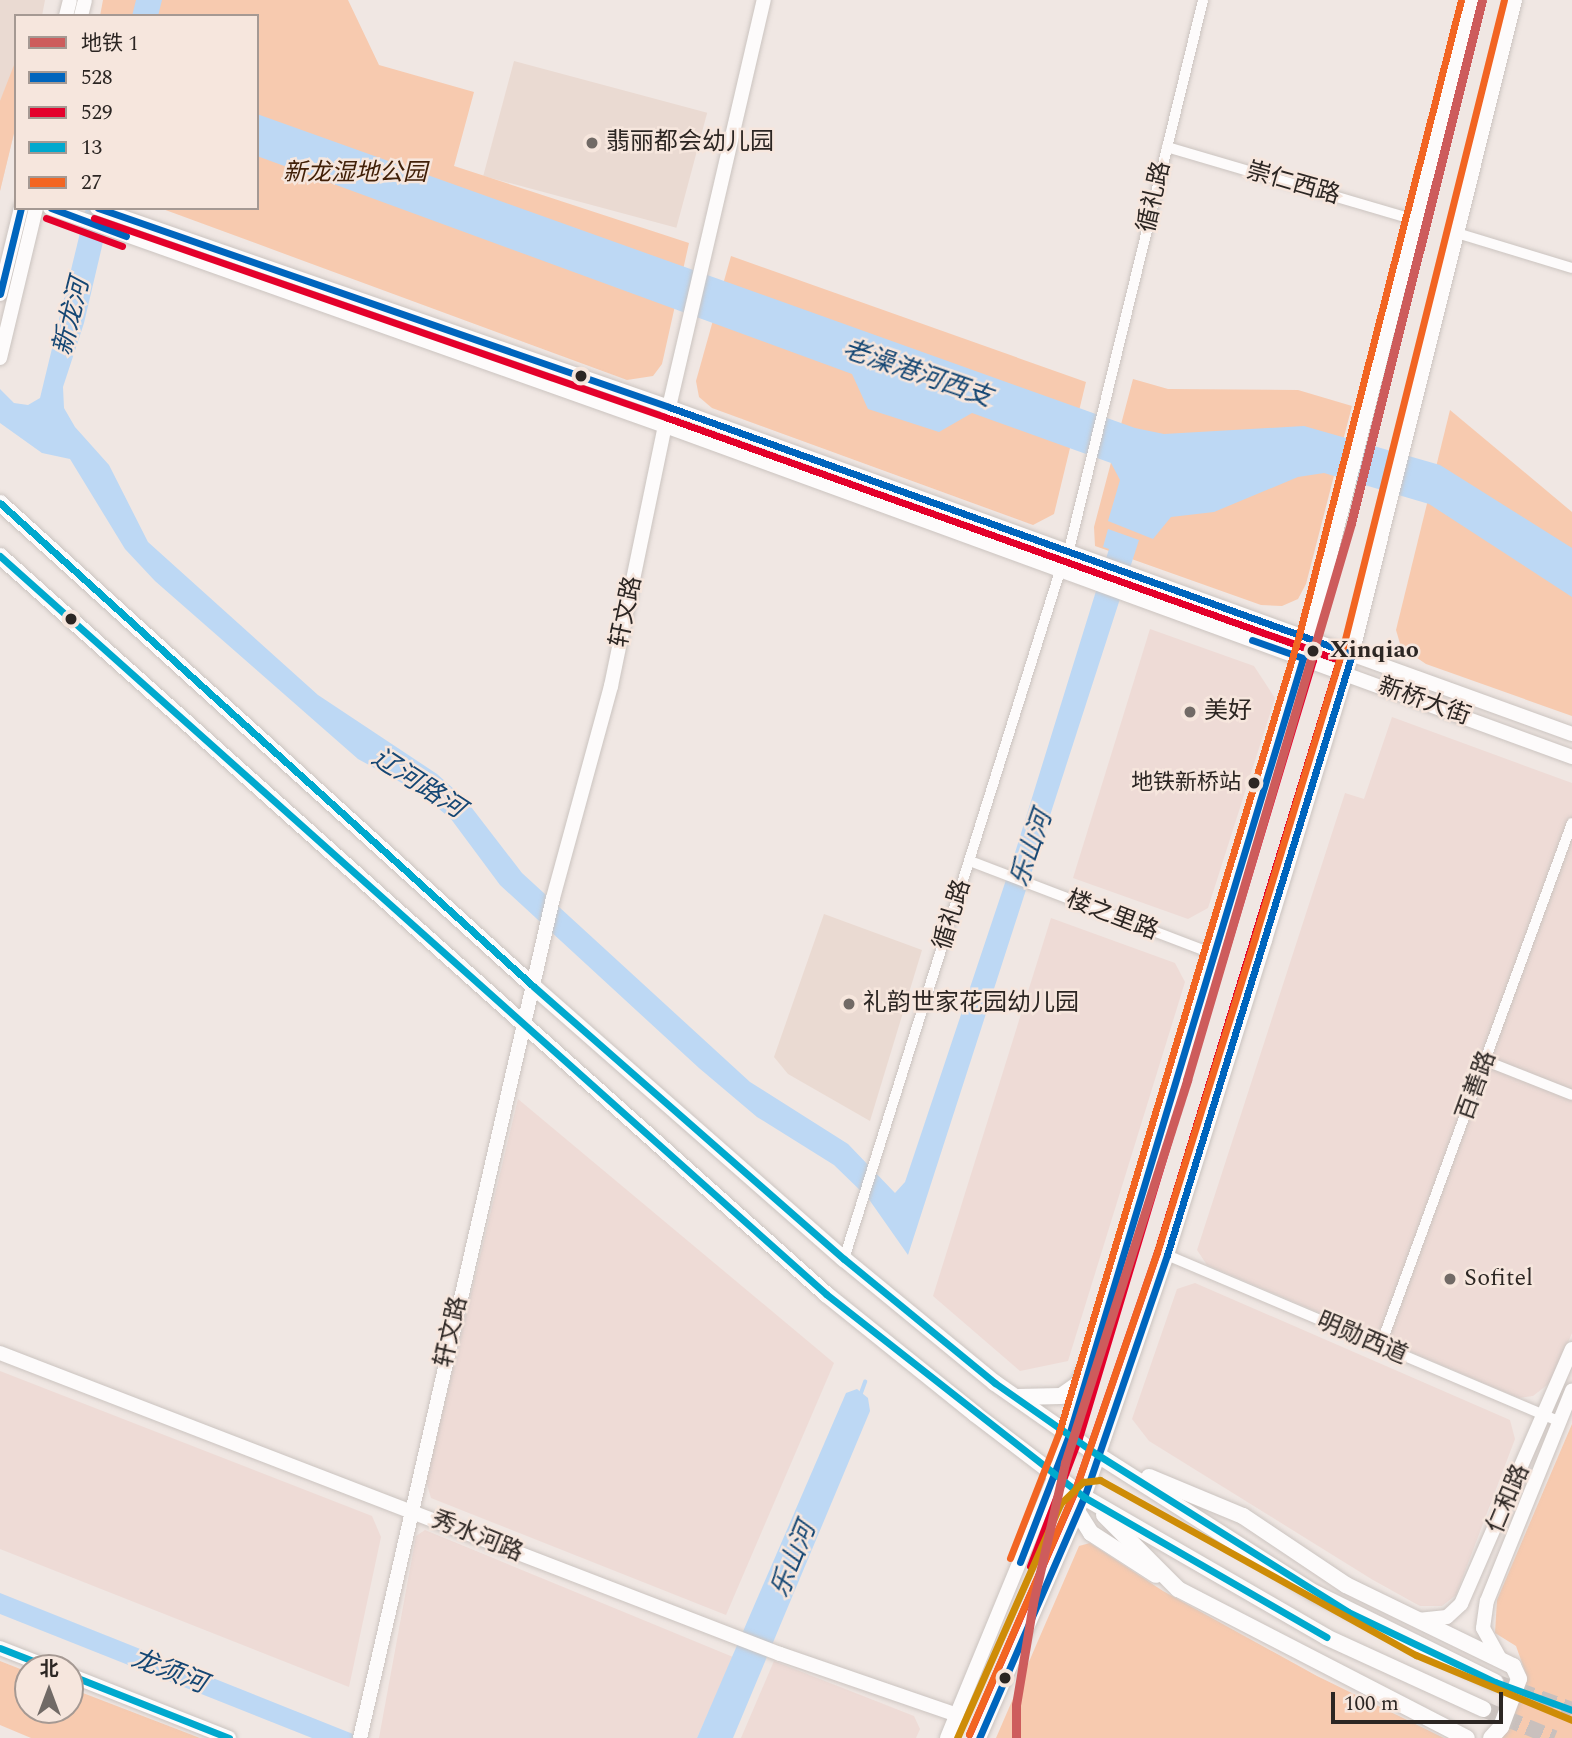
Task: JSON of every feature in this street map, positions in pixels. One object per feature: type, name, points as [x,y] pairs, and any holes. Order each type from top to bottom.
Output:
[{"type":"main road","points":[[0,503],[533,986],[844,1259],[1014,1397],[1098,1455],[1348,1612],[1496,1682]]},
{"type":"main road","points":[[0,556],[826,1294],[1055,1476],[1081,1504],[1178,1589],[1467,1738]]},
{"type":"main road","points":[[1014,1397],[1061,1396],[1077,1385],[1092,1360]]},
{"type":"main road","points":[[1098,1455],[1243,1516],[1346,1585],[1513,1666],[1519,1679],[1501,1727],[1491,1738]]},
{"type":"main road","points":[[1081,1504],[1325,1637],[1483,1709]]},
{"type":"street","name":"轩文路","points":[[362,1731],[553,898],[611,686],[669,407],[764,0]]},
{"type":"street","name":"循礼路","points":[[1069,554],[1110,395],[1203,0]]},
{"type":"street","points":[[947,1738],[1055,1476],[1092,1360],[1309,638],[1419,221],[1472,0]]},
{"type":"street","points":[[978,1738],[1081,1504],[1167,1255],[1352,654],[1460,234],[1515,0]]},
{"type":"street","name":"崇仁西路","points":[[1167,147],[1419,221]]},
{"type":"street","points":[[0,294],[21,210]]},
{"type":"street","points":[[0,358],[36,210]]},
{"type":"street","name":"新桥大街","points":[[55,210],[665,426],[1572,757]]},
{"type":"street","name":"新桥大街","points":[[103,210],[669,407],[1107,568],[1572,734]]},
{"type":"street","points":[[1460,234],[1572,268]]},
{"type":"street","name":"循礼路","points":[[844,1259],[876,1167],[1060,571]]},
{"type":"street","name":"百善路","points":[[1380,1347],[1572,823]]},
{"type":"street","name":"楼之里路","points":[[971,861],[1214,954]]},
{"type":"street","points":[[1486,1061],[1572,1095]]},
{"type":"street","name":"明勋西道","points":[[1167,1255],[1559,1421]]},
{"type":"street","name":"仁和路","points":[[1419,1620],[1447,1616],[1461,1604],[1572,1349]]},
{"type":"street","name":"秀水河路","points":[[0,1353],[780,1654],[957,1715]]},
{"type":"street","name":"仁和路","points":[[1499,1657],[1483,1628],[1487,1601],[1572,1391]]},
{"type":"street","points":[[84,1681],[229,1738]]},
{"type":"shaded area","points":[[0,0],[45,0],[42,14],[14,14],[14,133],[0,191]]},
{"type":"shaded area","name":"翡丽都会幼儿园","points":[[514,61],[707,113],[676,228],[483,176]]},
{"type":"shaded area","points":[[1150,629],[1254,666],[1275,698],[1208,908],[1188,919],[1073,878]]},
{"type":"shaded area","points":[[1392,717],[1572,783],[1572,1333],[1552,1381],[1533,1396],[1519,1398],[1207,1265],[1197,1250],[1345,793],[1364,799]]},
{"type":"shaded area","name":"礼韵世家花园幼儿园","points":[[824,914],[922,950],[870,1121],[788,1074],[774,1057]]},
{"type":"shaded area","points":[[1051,918],[1175,963],[1185,982],[1068,1361],[1020,1371],[933,1296]]},
{"type":"shaded area","points":[[518,1099],[834,1363],[726,1615],[431,1498],[426,1481]]},
{"type":"shaded area","points":[[1195,1283],[1510,1420],[1515,1439],[1456,1595],[1442,1606],[1420,1606],[1373,1580],[1149,1441],[1132,1419],[1177,1289]]},
{"type":"shaded area","points":[[0,1371],[372,1516],[381,1537],[349,1687],[0,1549]]},
{"type":"shaded area","points":[[425,1530],[733,1657],[697,1738],[379,1738],[416,1536]]},
{"type":"shaded area","points":[[774,1661],[914,1716],[920,1729],[916,1738],[741,1738]]},
{"type":"green space","name":"新龙湿地公园","points":[[103,0],[348,0],[379,65],[474,92],[454,166],[689,243],[662,364],[653,376],[627,380],[165,210],[259,210],[259,14],[100,14]]},
{"type":"green space","points":[[14,65],[14,133],[0,191],[0,101]]},
{"type":"green space","points":[[731,256],[1086,382],[1054,514],[1033,525],[712,408],[699,397],[696,381]]},
{"type":"green space","points":[[1133,379],[1168,389],[1298,390],[1352,406],[1306,584],[1298,599],[1282,606],[1261,605],[1095,546],[1094,527]]},
{"type":"green space","points":[[1450,410],[1572,512],[1572,716],[1426,664],[1401,647],[1396,630]]},
{"type":"green space","points":[[1572,1424],[1572,1738],[1502,1738],[1526,1674],[1516,1646],[1495,1633],[1497,1600]]},
{"type":"green space","points":[[1090,1543],[1163,1591],[1317,1676],[1444,1738],[996,1738],[1079,1546]]},
{"type":"green space","points":[[0,1661],[14,1666],[14,1724],[84,1724],[84,1693],[200,1738],[31,1738],[0,1725]]},
{"type":"water","points":[[136,0],[162,0],[158,14],[132,14]]},
{"type":"water","name":"老澡港河西支","points":[[259,115],[1135,428],[1164,434],[1304,426],[1440,465],[1572,548],[1572,597],[1429,504],[1324,473],[1298,477],[1214,512],[1171,517],[1153,539],[1108,521],[1120,480],[1111,463],[972,413],[939,432],[868,409],[852,374],[259,157]]},
{"type":"water","points":[[86,210],[111,210],[84,323],[63,387],[64,408],[75,427],[109,465],[148,542],[318,695],[437,774],[465,799],[522,873],[750,1082],[848,1144],[895,1193],[905,1182],[1014,856],[1109,549],[1103,547],[1108,529],[1139,540],[908,1255],[868,1198],[834,1165],[757,1117],[699,1068],[500,885],[451,819],[420,793],[358,759],[155,581],[125,549],[70,459],[42,453],[0,423],[0,389],[14,403],[28,405],[40,398]]},
{"type":"water","points":[[857,1389],[868,1398],[870,1411],[733,1738],[697,1738],[846,1393]]},
{"type":"water","name":"龙须河","points":[[0,1593],[363,1738],[312,1738],[0,1614]]},
{"type":"waterway","name":"乐山河","points":[[860,1396],[865,1382]]},
{"type":"tunnel","points":[[1495,1682],[1572,1710]]},
{"type":"tunnel","points":[[1483,1709],[1554,1738]]},
{"type":"metro line","name":"1","points":[[1016,1738],[1016,1705],[1033,1603],[1065,1463],[1187,1080],[1351,523],[1482,0]]},
{"type":"transit line","name":"27","points":[[1010,1558],[1059,1432],[1299,635],[1461,0]]},
{"type":"transit line","name":"27","points":[[969,1734],[1074,1493],[1157,1252],[1255,937],[1342,651],[1504,0]]},
{"type":"transit line","name":"528","points":[[0,294],[21,210]]},
{"type":"transit line","name":"528","points":[[56,210],[126,236]]},
{"type":"transit line","name":"528","points":[[104,210],[669,407],[1352,654],[1167,1255],[1084,1497],[979,1738]]},
{"type":"transit line","name":"529","points":[[46,218],[122,246]]},
{"type":"transit line","name":"529","points":[[94,218],[665,417],[1339,660],[1157,1252],[1074,1493],[969,1734]]},
{"type":"transit line","name":"13","points":[[0,503],[533,986],[844,1259],[995,1383],[1098,1455],[1348,1612],[1495,1682],[1572,1710]]},
{"type":"transit line","name":"13","points":[[0,556],[826,1294],[1084,1497],[1326,1637]]},
{"type":"transit line","name":"529","points":[[1030,1566],[1079,1438],[1313,660],[1307,648],[1255,630]]},
{"type":"transit line","name":"528","points":[[1020,1562],[1069,1435],[1303,658],[1252,640]]},
{"type":"transit line","points":[[957,1738],[1060,1504],[1083,1482],[1100,1480],[1416,1655],[1572,1720]]},
{"type":"transit line","name":"13","points":[[0,1648],[15,1654]]},
{"type":"transit line","name":"13","points":[[84,1681],[229,1738]]},
{"type":"place","name":"翡丽都会幼儿园","points":[[592,143]]},
{"type":"place","name":"Xinqiao","points":[[1313,651]]},
{"type":"place","name":"美好","points":[[1190,712]]},
{"type":"place","name":"地铁新桥站","points":[[1254,783]]},
{"type":"place","name":"礼韵世家花园幼儿园","points":[[849,1004]]},
{"type":"place","name":"Sofitel","points":[[1450,1279]]},
{"type":"water label","name":"新龙河","points":[[72,317]]},
{"type":"water label","name":"辽河路河","points":[[418,784]]}]
